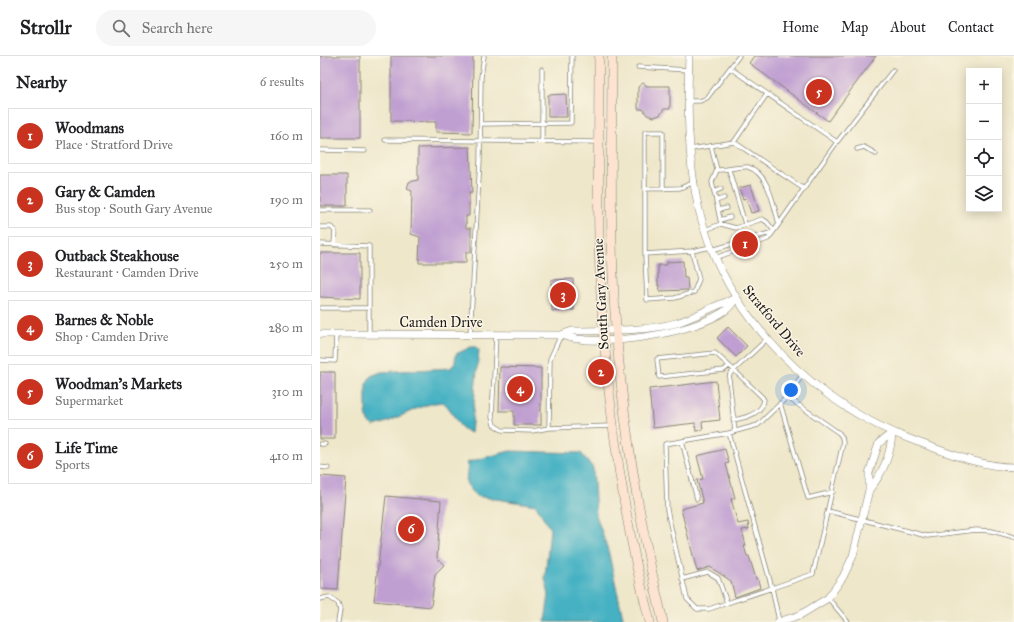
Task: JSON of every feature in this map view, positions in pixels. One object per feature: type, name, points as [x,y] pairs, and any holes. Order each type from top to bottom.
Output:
[{"type":"main road","name":"South Gary Avenue","points":[[599,56],[599,232],[604,335],[613,426],[626,511],[650,622]]},
{"type":"main road","name":"South Gary Avenue","points":[[612,56],[612,232],[616,334],[624,416],[636,493],[663,622]]},
{"type":"street","name":"Stratford Drive","points":[[689,56],[688,101],[691,149],[698,204],[711,249],[736,299],[768,338],[803,374],[853,411],[892,433],[950,454],[990,464],[1014,467]]},
{"type":"street","name":"Camden Drive","points":[[320,334],[561,335],[573,340],[677,323],[702,313],[722,302],[736,299]]},
{"type":"street","points":[[779,622],[800,615],[828,598],[849,568],[869,490],[869,473],[879,443],[892,433]]},
{"type":"street","points":[[869,490],[881,476],[892,448],[892,433]]},
{"type":"lane","points":[[470,335],[481,141],[481,77],[484,56]]},
{"type":"lane","points":[[481,124],[542,122],[571,123],[572,56]]},
{"type":"lane","points":[[688,101],[700,101],[707,98],[739,56]]},
{"type":"lane","points":[[638,67],[688,70]]},
{"type":"lane","points":[[730,68],[836,142]]},
{"type":"lane","points":[[542,69],[542,141]]},
{"type":"lane","points":[[715,258],[768,239],[836,142],[893,70]]},
{"type":"lane","points":[[734,142],[767,94]]},
{"type":"lane","points":[[663,189],[663,132],[645,132],[645,254],[647,300],[675,298],[694,292],[699,280],[692,251]]},
{"type":"lane","points":[[385,140],[599,142]]},
{"type":"lane","points":[[691,149],[734,142],[804,189]]},
{"type":"lane","points":[[711,146],[717,170],[712,182],[720,222]]},
{"type":"lane","points":[[857,149],[864,147],[876,154]]},
{"type":"lane","points":[[320,150],[365,151]]},
{"type":"lane","points":[[717,170],[748,167],[760,175],[767,186],[779,224]]},
{"type":"lane","points":[[729,170],[731,186],[745,224]]},
{"type":"lane","points":[[645,189],[680,188],[695,182]]},
{"type":"lane","points":[[714,192],[721,190]]},
{"type":"lane","points":[[716,201],[724,198]]},
{"type":"lane","points":[[718,210],[727,208]]},
{"type":"lane","points":[[320,210],[370,210]]},
{"type":"lane","points":[[705,230],[730,217]]},
{"type":"lane","points":[[720,222],[736,228],[762,219],[768,222],[774,231]]},
{"type":"lane","points":[[320,227],[332,226],[335,231],[334,245]]},
{"type":"lane","points":[[645,254],[711,249],[774,231]]},
{"type":"lane","points":[[320,244],[369,246],[370,334]]},
{"type":"lane","points":[[321,308],[369,308]]},
{"type":"lane","points":[[320,360],[335,361],[336,334]]},
{"type":"lane","points":[[496,335],[492,417],[494,425],[502,430],[532,431],[548,428],[613,426]]},
{"type":"lane","points":[[548,428],[550,359],[561,335]]},
{"type":"lane","points":[[735,431],[729,379],[730,374],[768,338]]},
{"type":"lane","points":[[729,366],[724,370],[659,377],[657,359],[715,353],[734,370],[764,400],[761,408],[750,416],[733,420]]},
{"type":"lane","points":[[787,397],[842,437],[843,443],[813,574],[709,609],[697,609],[688,599],[682,579],[667,510],[665,444],[729,433],[758,425],[787,397],[803,374]]},
{"type":"lane","points":[[780,403],[808,498],[832,492]]},
{"type":"lane","points":[[729,433],[772,588],[779,622]]},
{"type":"lane","points":[[682,441],[697,499]]},
{"type":"lane","points":[[320,444],[325,444]]},
{"type":"lane","points":[[320,467],[328,468]]},
{"type":"lane","points":[[828,510],[927,536],[976,530],[992,531],[1014,537]]},
{"type":"lane","points":[[682,579],[708,572],[718,578],[727,603]]},
{"type":"lane","points":[[320,599],[329,597],[338,603],[340,610],[338,622]]},
{"type":"lane","points":[[828,598],[848,622]]},
{"type":"water","points":[[471,347],[476,347],[479,350],[471,433],[466,431],[458,423],[443,402],[425,405],[383,424],[374,426],[368,422],[366,412],[366,384],[371,376],[381,372],[451,368],[455,362],[456,354]]},
{"type":"water","points":[[510,451],[581,453],[593,468],[596,515],[608,550],[624,622],[545,622],[549,595],[545,578],[550,529],[536,505],[476,496],[466,483],[468,462]]},
{"type":"building","points":[[320,56],[360,56],[360,138],[320,138]]},
{"type":"building","points":[[391,56],[473,56],[472,133],[436,132],[436,122],[391,121]]},
{"type":"building","points":[[754,56],[876,56],[828,121],[749,63]]},
{"type":"building","points":[[643,83],[647,86],[670,86],[670,109],[664,109],[660,115],[654,117],[647,115],[643,109],[638,109],[638,87]]},
{"type":"building","points":[[566,94],[567,117],[548,117],[548,95]]},
{"type":"building","points":[[470,147],[472,193],[469,193],[469,216],[466,216],[466,228],[471,228],[471,252],[466,252],[466,263],[419,263],[420,237],[411,234],[412,191],[407,189],[409,182],[418,180],[418,148]]},
{"type":"building","points":[[320,175],[347,175],[347,206],[320,206]]},
{"type":"building","points":[[751,185],[759,211],[751,213],[746,198],[743,199],[739,188]]},
{"type":"building","points":[[320,253],[360,253],[360,299],[320,297]]},
{"type":"building","points":[[683,261],[684,278],[687,278],[688,290],[660,291],[659,285],[658,286],[658,265],[667,265],[667,262]]},
{"type":"building","points":[[573,279],[574,310],[552,311],[551,280]]},
{"type":"building","points":[[728,327],[747,346],[736,357],[717,338]]},
{"type":"building","points":[[500,367],[541,368],[541,425],[514,425],[514,411],[499,411]]},
{"type":"building","points":[[320,372],[335,372],[335,439],[320,439]]},
{"type":"building","points":[[716,381],[720,420],[702,422],[703,430],[696,431],[695,423],[653,428],[649,389]]},
{"type":"building","points":[[725,449],[729,463],[726,464],[735,498],[731,499],[738,524],[748,522],[749,529],[742,530],[746,546],[744,546],[747,556],[749,556],[756,579],[758,579],[760,588],[735,597],[731,581],[710,567],[697,571],[681,509],[703,503],[697,480],[703,479],[697,456]]},
{"type":"building","points":[[320,476],[346,478],[338,590],[320,589]]},
{"type":"building","points":[[386,496],[441,501],[437,558],[444,565],[435,574],[431,607],[374,601]]},
{"type":"place","name":"Woodman's Markets","points":[[819,92]]},
{"type":"place","name":"Woodmans","points":[[745,244]]},
{"type":"place","name":"Outback Steakhouse","points":[[563,295]]},
{"type":"place","name":"Gary & Camden","points":[[601,372]]},
{"type":"place","name":"Barnes & Noble","points":[[520,389]]},
{"type":"place","name":"Life Time","points":[[411,529]]}]
